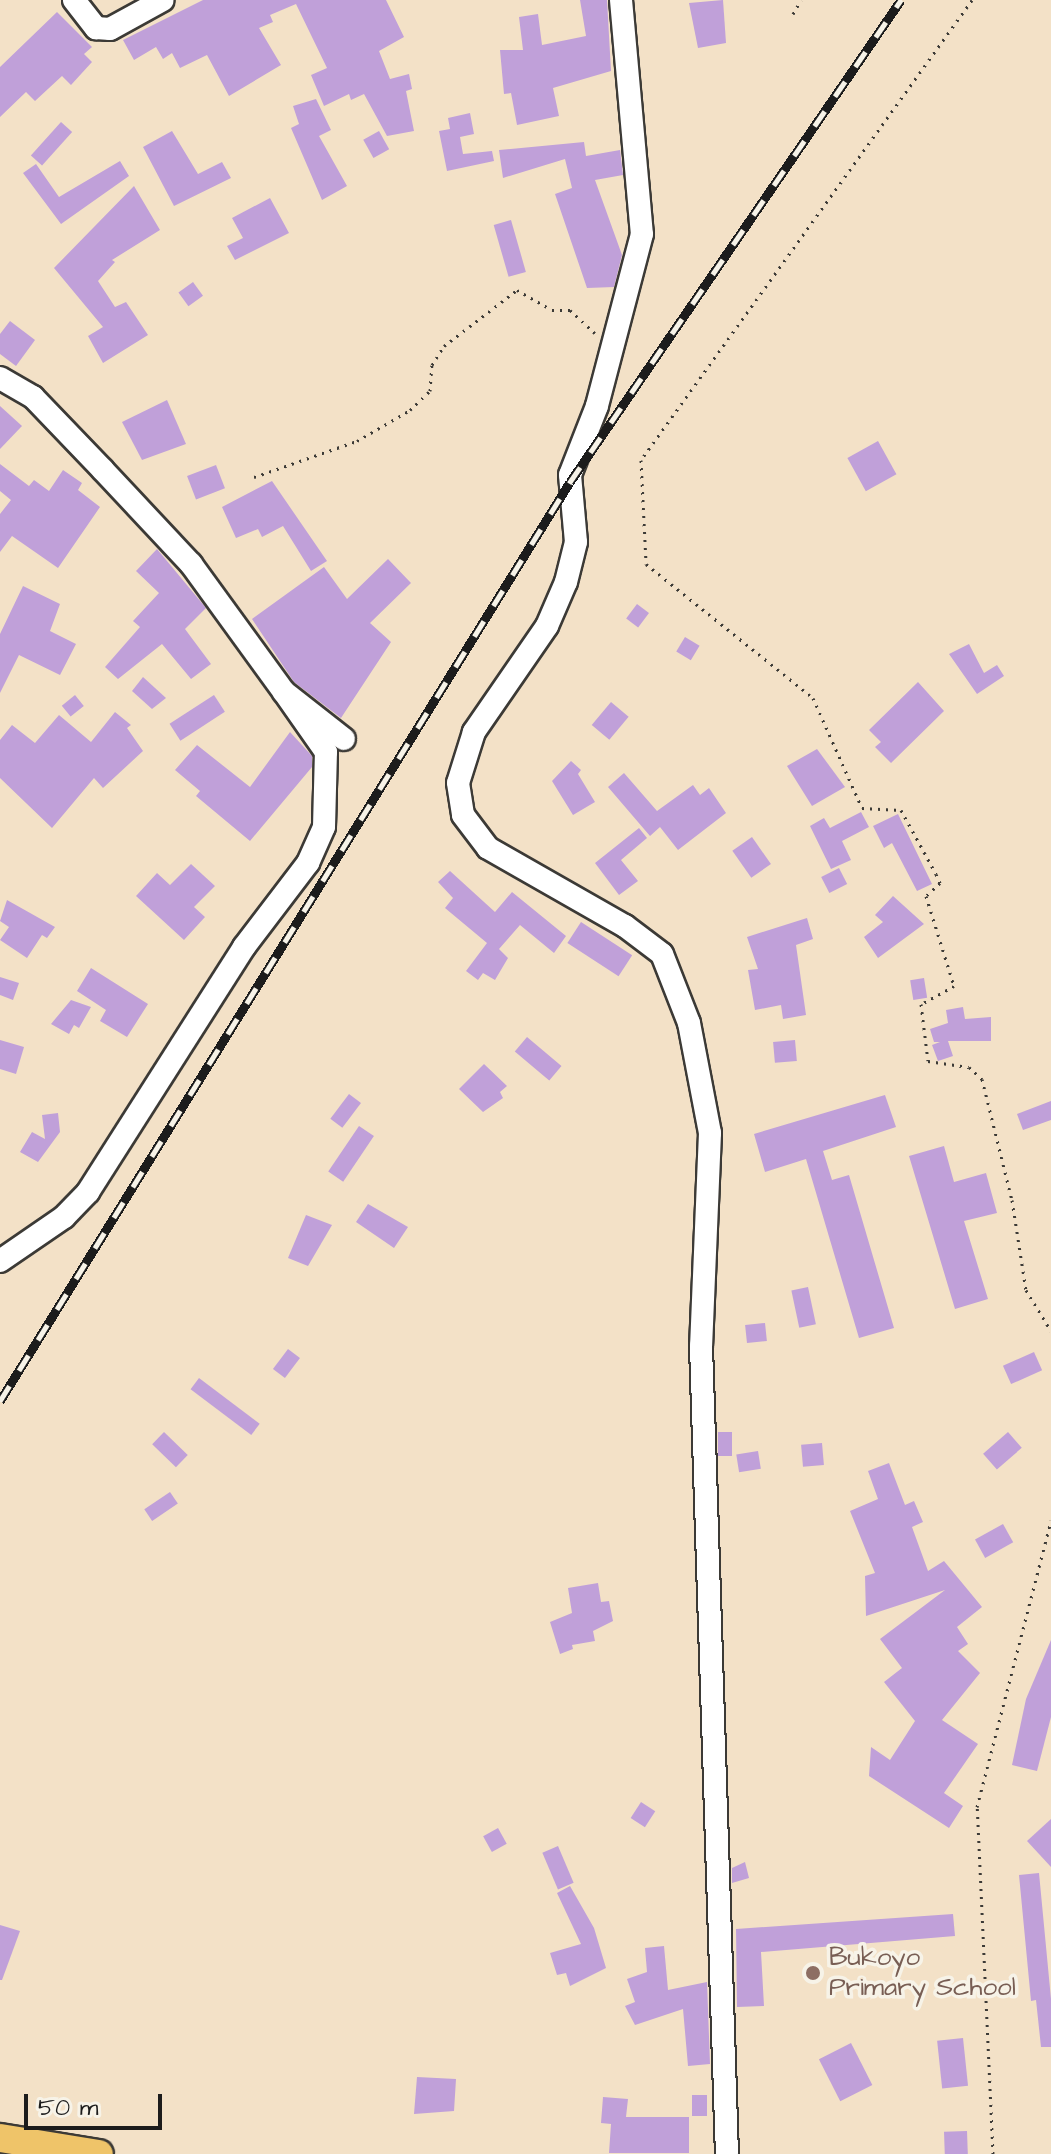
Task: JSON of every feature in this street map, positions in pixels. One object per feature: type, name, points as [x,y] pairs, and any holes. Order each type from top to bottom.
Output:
[{"type":"main road","points":[[0,2138],[99,2154]]},
{"type":"street","points":[[74,0],[96,28],[110,29],[163,0]]},
{"type":"street","points":[[621,0],[642,234],[611,354],[570,475],[576,542],[566,582],[547,626],[474,732],[458,783],[463,815],[488,848],[612,918],[662,954],[689,1023],[710,1133],[701,1346],[727,2154]]},
{"type":"street","points":[[0,378],[33,397],[191,564],[326,752],[324,827],[308,863],[244,947],[88,1192],[64,1217],[0,1261]]},
{"type":"street","points":[[284,692],[344,739]]},
{"type":"path","points":[[793,14],[801,0]]},
{"type":"path","points":[[972,0],[641,460],[646,564],[813,698],[862,808],[901,810],[936,874],[940,883],[926,896],[954,986],[921,1004],[928,1061],[969,1067],[982,1079],[1012,1200],[1026,1290],[1051,1331]]},
{"type":"path","points":[[254,477],[357,441],[410,410],[430,391],[437,353],[517,290],[552,310],[570,310],[609,345],[611,354]]},
{"type":"path","points":[[993,2154],[977,1807],[1051,1520]]},
{"type":"building","points":[[203,0],[386,0],[404,37],[379,51],[390,79],[409,74],[412,89],[406,91],[414,131],[387,136],[364,94],[351,100],[349,94],[324,106],[311,75],[327,68],[296,4],[270,15],[273,22],[259,28],[281,65],[229,96],[207,55],[180,68],[172,53],[163,59],[156,47],[134,60],[123,40]]},
{"type":"building","points":[[580,0],[607,0],[611,71],[553,88],[559,116],[517,125],[511,93],[504,94],[500,50],[523,50],[519,17],[538,14],[542,45],[586,36]]},
{"type":"building","points":[[723,0],[726,43],[698,48],[689,3]]},
{"type":"building","points":[[57,12],[92,47],[84,54],[92,62],[71,85],[62,76],[35,101],[26,92],[0,117],[0,67]]},
{"type":"building","points":[[316,99],[331,130],[319,136],[347,186],[322,200],[291,128],[299,124],[293,106]]},
{"type":"building","points":[[470,113],[474,134],[460,137],[463,154],[492,151],[494,161],[447,171],[439,131],[450,129],[448,118]]},
{"type":"building","points":[[61,122],[72,132],[42,165],[31,155]]},
{"type":"building","points":[[172,131],[198,174],[222,162],[231,178],[174,206],[143,147]]},
{"type":"building","points":[[379,131],[389,149],[373,158],[363,140]]},
{"type":"building","points":[[584,142],[586,156],[620,150],[623,175],[595,180],[622,255],[614,287],[587,288],[555,194],[572,188],[565,159],[503,178],[499,150]]},
{"type":"building","points":[[120,161],[129,176],[61,224],[23,173],[36,164],[59,197]]},
{"type":"building","points":[[134,186],[160,230],[112,260],[115,262],[98,281],[115,307],[126,302],[148,335],[103,363],[88,336],[103,327],[54,268]]},
{"type":"building","points":[[270,198],[289,233],[235,260],[227,246],[243,238],[232,218]]},
{"type":"building","points":[[511,220],[526,272],[509,277],[494,225]]},
{"type":"building","points":[[193,282],[203,296],[188,306],[178,293]]},
{"type":"building","points":[[10,321],[35,340],[16,366],[0,354],[0,334]]},
{"type":"building","points":[[167,400],[186,444],[142,460],[122,422]]},
{"type":"building","points":[[0,406],[22,426],[0,449]]},
{"type":"building","points":[[878,441],[896,474],[866,491],[847,458]]},
{"type":"building","points":[[0,464],[29,486],[34,480],[49,491],[63,470],[82,483],[78,490],[100,507],[58,568],[12,536],[0,552],[0,514],[11,500],[0,491]]},
{"type":"building","points":[[216,465],[225,488],[196,499],[187,476]]},
{"type":"building","points":[[272,481],[327,561],[311,571],[283,526],[262,537],[258,529],[236,538],[222,507]]},
{"type":"building","points":[[157,549],[206,608],[185,629],[211,664],[191,679],[162,644],[118,679],[105,667],[140,627],[133,621],[159,593],[136,571]]},
{"type":"building","points":[[388,559],[411,583],[370,623],[391,642],[341,718],[294,682],[252,619],[324,567],[347,599]]},
{"type":"building","points":[[23,586],[60,604],[50,631],[76,644],[60,675],[19,655],[0,693],[0,634]]},
{"type":"building","points":[[637,604],[649,613],[638,627],[626,618]]},
{"type":"building","points":[[685,637],[700,646],[691,660],[676,652]]},
{"type":"building","points":[[969,644],[984,673],[997,665],[1004,676],[977,694],[949,654]]},
{"type":"building","points":[[143,677],[166,698],[152,709],[132,691]]},
{"type":"building","points":[[918,682],[944,711],[891,763],[875,747],[881,742],[869,730]]},
{"type":"building","points":[[75,695],[84,706],[71,717],[62,706]]},
{"type":"building","points":[[214,695],[225,712],[180,741],[170,724]]},
{"type":"building","points":[[611,702],[629,717],[609,740],[592,725]]},
{"type":"building","points":[[115,712],[131,725],[127,728],[143,751],[103,788],[94,778],[52,828],[0,778],[0,740],[12,725],[35,743],[59,715],[91,742]]},
{"type":"building","points":[[290,732],[312,756],[312,767],[250,841],[196,796],[200,791],[175,770],[197,745],[250,787]]},
{"type":"building","points":[[817,749],[845,787],[812,806],[787,766]]},
{"type":"building","points":[[571,761],[581,770],[578,774],[595,802],[573,815],[552,781]]},
{"type":"building","points":[[624,773],[657,811],[693,785],[700,795],[709,788],[726,813],[678,850],[660,827],[650,836],[608,787]]},
{"type":"building","points":[[861,812],[869,827],[842,841],[851,860],[831,869],[810,826],[824,818],[830,828]]},
{"type":"building","points":[[898,814],[932,884],[917,891],[892,843],[884,848],[873,826]]},
{"type":"building","points":[[639,828],[647,838],[621,860],[638,881],[619,895],[595,863]]},
{"type":"building","points":[[752,837],[771,864],[751,878],[732,851]]},
{"type":"building","points":[[191,864],[215,886],[194,907],[205,917],[184,940],[136,896],[157,873],[170,885]]},
{"type":"building","points":[[839,868],[847,884],[829,893],[821,877]]},
{"type":"building","points":[[450,871],[495,912],[512,892],[566,936],[554,953],[520,925],[499,949],[508,958],[495,980],[483,973],[478,980],[466,971],[487,943],[445,908],[453,898],[438,882]]},
{"type":"building","points":[[893,896],[924,924],[878,958],[864,937],[883,922],[875,915]]},
{"type":"building","points":[[7,900],[55,927],[47,938],[42,935],[27,958],[0,940],[9,927],[0,921]]},
{"type":"building","points":[[807,918],[813,939],[796,945],[806,1015],[783,1019],[781,1005],[755,1010],[748,970],[758,969],[747,937]]},
{"type":"building","points":[[581,922],[632,955],[619,976],[567,943]]},
{"type":"building","points":[[91,968],[148,1004],[127,1037],[100,1021],[106,1010],[77,991]]},
{"type":"building","points":[[0,977],[19,983],[13,1000],[0,995]]},
{"type":"building","points":[[924,978],[927,998],[913,1000],[910,980]]},
{"type":"building","points":[[71,1000],[91,1007],[79,1028],[74,1025],[69,1034],[51,1024]]},
{"type":"building","points":[[963,1007],[965,1019],[991,1017],[991,1041],[948,1041],[953,1056],[938,1061],[932,1045],[940,1042],[934,1042],[930,1029],[948,1023],[946,1010]]},
{"type":"building","points":[[527,1037],[561,1066],[549,1080],[515,1052]]},
{"type":"building","points":[[0,1040],[24,1047],[16,1074],[0,1069]]},
{"type":"building","points":[[795,1040],[797,1061],[775,1063],[773,1042]]},
{"type":"building","points":[[484,1064],[507,1086],[500,1092],[503,1098],[483,1112],[459,1089]]},
{"type":"building","points":[[349,1094],[361,1103],[342,1128],[330,1119]]},
{"type":"building","points":[[885,1095],[896,1127],[823,1151],[832,1180],[849,1175],[894,1328],[859,1338],[806,1159],[765,1172],[754,1134]]},
{"type":"building","points":[[1051,1101],[1051,1120],[1023,1130],[1017,1114]]},
{"type":"building","points":[[58,1113],[60,1132],[38,1162],[20,1152],[32,1132],[45,1139],[42,1115]]},
{"type":"building","points":[[359,1126],[374,1136],[343,1182],[328,1172]]},
{"type":"building","points":[[944,1146],[954,1182],[986,1173],[997,1213],[964,1221],[988,1299],[955,1309],[909,1156]]},
{"type":"building","points":[[368,1204],[408,1227],[394,1248],[356,1222]]},
{"type":"building","points":[[306,1215],[332,1225],[308,1266],[288,1258]]},
{"type":"building","points":[[808,1287],[816,1324],[799,1328],[791,1291]]},
{"type":"building","points":[[765,1323],[767,1341],[747,1343],[745,1325]]},
{"type":"building","points":[[288,1349],[300,1358],[285,1378],[273,1369]]},
{"type":"building","points":[[1034,1352],[1042,1370],[1011,1384],[1003,1366]]},
{"type":"building","points":[[199,1378],[260,1424],[251,1435],[191,1389]]},
{"type":"building","points":[[164,1432],[188,1455],[176,1467],[152,1444]]},
{"type":"building","points":[[718,1432],[732,1432],[732,1456],[718,1456]]},
{"type":"building","points":[[1008,1432],[1022,1448],[997,1469],[983,1454]]},
{"type":"building","points":[[822,1443],[824,1465],[803,1467],[801,1445]]},
{"type":"building","points":[[758,1451],[761,1469],[739,1472],[736,1454]]},
{"type":"building","points":[[889,1463],[905,1505],[914,1501],[923,1522],[912,1527],[928,1571],[944,1561],[982,1607],[957,1627],[968,1644],[958,1651],[980,1673],[942,1720],[978,1744],[944,1793],[963,1806],[949,1828],[869,1776],[871,1747],[890,1760],[915,1721],[884,1682],[902,1668],[880,1639],[945,1590],[866,1616],[865,1576],[875,1573],[850,1511],[878,1499],[868,1471]]},
{"type":"building","points":[[170,1492],[178,1504],[152,1521],[144,1509]]},
{"type":"building","points":[[1003,1524],[1013,1542],[985,1558],[975,1540]]},
{"type":"building","points":[[598,1583],[601,1602],[609,1601],[613,1621],[593,1631],[595,1641],[572,1645],[573,1649],[560,1654],[550,1622],[572,1613],[568,1588]]},
{"type":"building","points":[[1051,1640],[1051,1717],[1037,1771],[1012,1765],[1026,1699]]},
{"type":"building","points":[[641,1802],[655,1811],[645,1827],[631,1818]]},
{"type":"building","points":[[1051,1819],[1051,1867],[1027,1841]]},
{"type":"building","points":[[498,1828],[507,1844],[492,1852],[483,1836]]},
{"type":"building","points":[[558,1846],[574,1883],[558,1889],[542,1853]]},
{"type":"building","points":[[745,1862],[749,1878],[732,1883],[732,1868]]},
{"type":"building","points":[[1039,1873],[1051,1999],[1051,2047],[1041,2047],[1036,2000],[1031,2001],[1019,1875]]},
{"type":"building","points":[[570,1886],[594,1928],[606,1968],[570,1986],[566,1973],[557,1975],[550,1953],[581,1944],[557,1893]]},
{"type":"building","points":[[953,1914],[955,1936],[761,1952],[764,2006],[737,2007],[736,1929]]},
{"type":"building","points":[[0,1925],[20,1931],[2,1980],[0,1980]]},
{"type":"building","points":[[664,1946],[668,1990],[707,1982],[710,2064],[688,2066],[683,2009],[635,2025],[625,2006],[635,2002],[627,1979],[647,1972],[645,1948]]},
{"type":"building","points":[[963,2038],[968,2086],[942,2088],[937,2041]]},
{"type":"building","points":[[851,2043],[872,2085],[840,2101],[819,2059]]},
{"type":"building","points":[[417,2077],[456,2079],[454,2111],[414,2114]]},
{"type":"building","points":[[692,2095],[707,2095],[707,2116],[692,2116]]},
{"type":"building","points":[[603,2097],[628,2099],[626,2117],[689,2117],[689,2153],[609,2153],[611,2124],[601,2123]]},
{"type":"building","points":[[967,2131],[968,2154],[945,2154],[944,2132]]},
{"type":"railway","points":[[0,1401],[570,482],[901,0]]},
{"type":"place","name":"Bukoyo Primary School","points":[[813,1973]]}]
